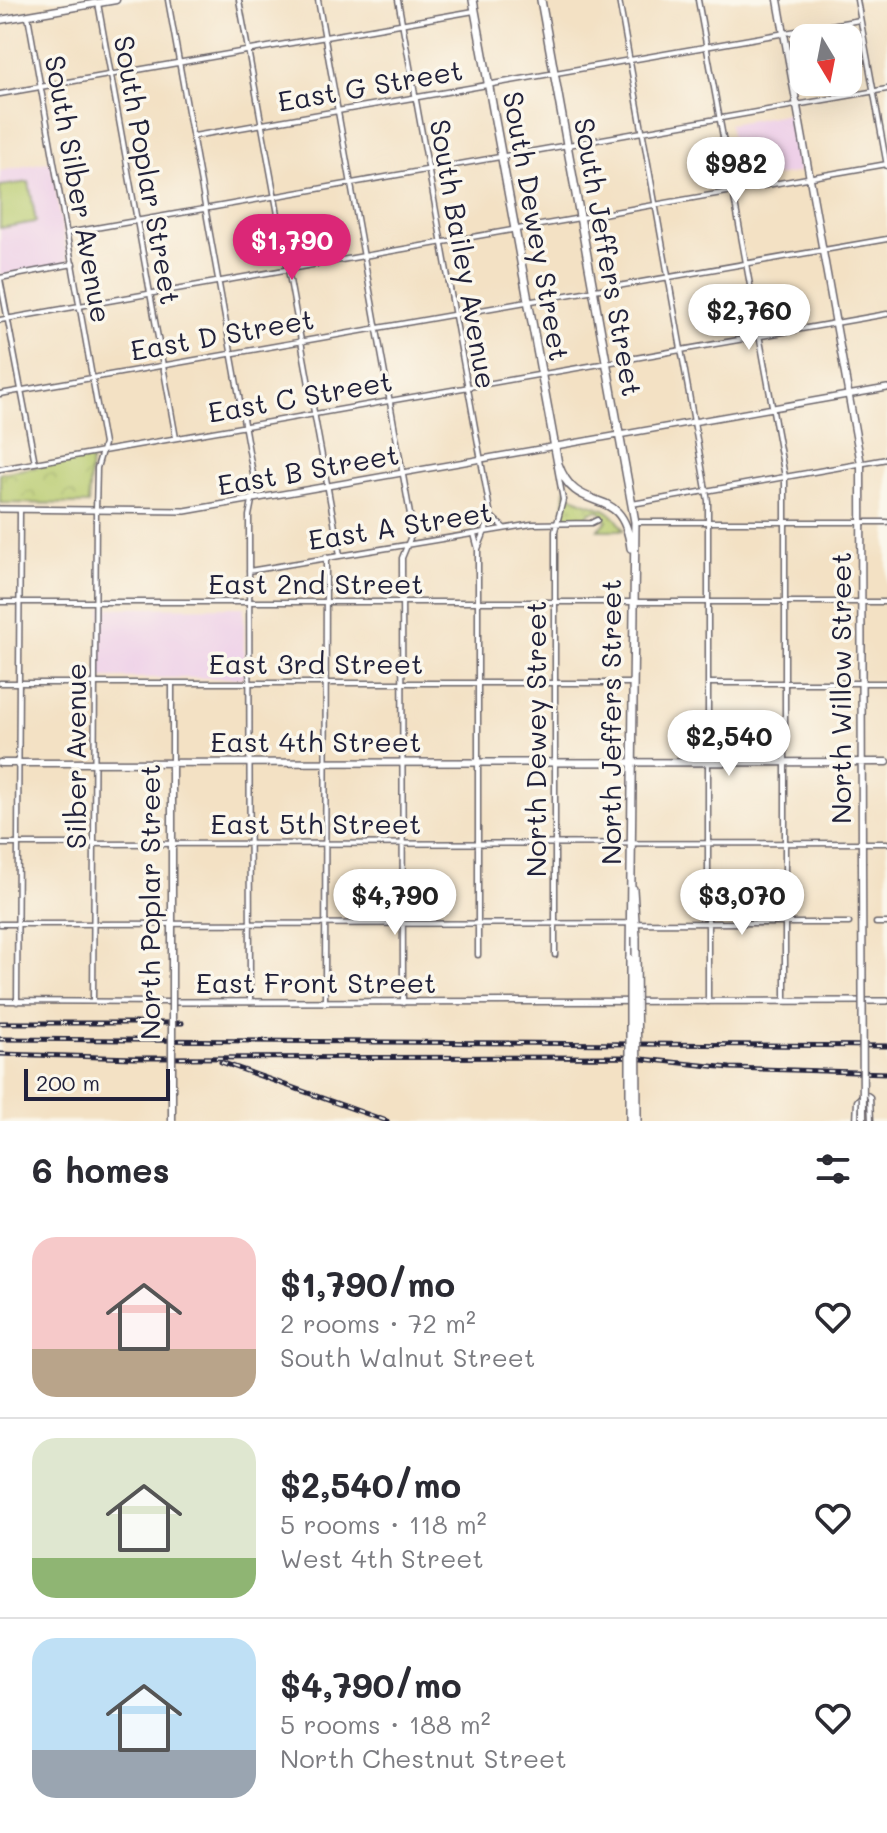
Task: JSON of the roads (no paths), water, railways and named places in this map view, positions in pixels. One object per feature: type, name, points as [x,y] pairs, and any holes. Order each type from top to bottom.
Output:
[{"type":"highway","name":"South Dewey Street","points":[[473,0],[557,460],[564,481]]},
{"type":"highway","name":"South Jeffers Street","points":[[541,0],[635,522]]},
{"type":"highway","name":"North Jeffers Street","points":[[564,481],[578,494],[618,510],[627,525],[633,562]]},
{"type":"highway","name":"North Jeffers Street","points":[[635,522],[632,602],[632,924],[637,1121]]},
{"type":"highway","name":"North Jeffers Street","points":[[630,1121],[633,937]]},
{"type":"main road","points":[[0,20],[88,2],[116,0]]},
{"type":"main road","name":"North Willow Street","points":[[778,0],[861,464],[863,1121]]},
{"type":"main road","name":"East 4th Street","points":[[0,763],[887,762]]},
{"type":"main road","name":"North Poplar Street","points":[[172,763],[172,1121]]},
{"type":"street","points":[[168,0],[255,485],[249,571],[250,1002]]},
{"type":"street","points":[[239,0],[340,555]]},
{"type":"street","points":[[318,0],[413,531],[402,559],[403,1003]]},
{"type":"street","name":"South Bailey Avenue","points":[[398,0],[491,516],[478,549]]},
{"type":"street","points":[[619,0],[707,491],[708,1002]]},
{"type":"street","points":[[698,0],[785,477],[785,1001]]},
{"type":"street","points":[[0,320],[887,165],[857,0]]},
{"type":"street","name":"South Poplar Street","points":[[98,3],[176,438]]},
{"type":"street","points":[[0,94],[475,11]]},
{"type":"street","name":"South Silber Avenue","points":[[28,15],[104,450],[97,468],[96,510]]},
{"type":"street","name":"East G Street","points":[[194,136],[860,20]]},
{"type":"street","points":[[67,233],[887,89]]},
{"type":"street","name":"East D Street","points":[[0,394],[887,239]]},
{"type":"street","points":[[35,463],[0,278],[73,264]]},
{"type":"street","name":"East C Street","points":[[0,469],[887,314]]},
{"type":"street","name":"East B Street","points":[[0,509],[185,511],[887,388]]},
{"type":"street","points":[[632,504],[887,459]]},
{"type":"street","name":"South Dewey Street","points":[[557,460],[563,500],[557,523]]},
{"type":"street","points":[[17,1002],[20,510]]},
{"type":"street","name":"Silber Avenue","points":[[93,1001],[96,510]]},
{"type":"street","points":[[491,516],[505,529]]},
{"type":"street","name":"East A Street","points":[[249,571],[486,531],[597,520]]},
{"type":"street","points":[[635,522],[887,522]]},
{"type":"street","name":"North Dewey Street","points":[[555,955],[557,523]]},
{"type":"street","points":[[474,534],[478,549],[478,955]]},
{"type":"street","points":[[325,1003],[326,557]]},
{"type":"street","name":"East 2nd Street","points":[[0,602],[887,602]]},
{"type":"street","name":"East 3rd Street","points":[[0,683],[633,683]]},
{"type":"street","name":"North Poplar Street","points":[[172,683],[172,763]]},
{"type":"street","points":[[709,683],[887,683]]},
{"type":"street","name":"East 5th Street","points":[[0,844],[887,843]]},
{"type":"street","points":[[0,924],[849,923]]},
{"type":"street","points":[[876,923],[887,923]]},
{"type":"street","points":[[864,969],[864,1001]]},
{"type":"street","name":"East Front Street","points":[[0,1001],[887,1001]]},
{"type":"street","points":[[856,1121],[858,1097],[864,1093],[870,1097],[871,1121]]},
{"type":"railway","points":[[0,1023],[182,1023]]},
{"type":"railway","points":[[0,1039],[887,1046]]},
{"type":"railway","points":[[0,1054],[135,1058],[623,1057],[730,1068],[887,1073]]},
{"type":"railway","points":[[221,1062],[387,1121]]}]
